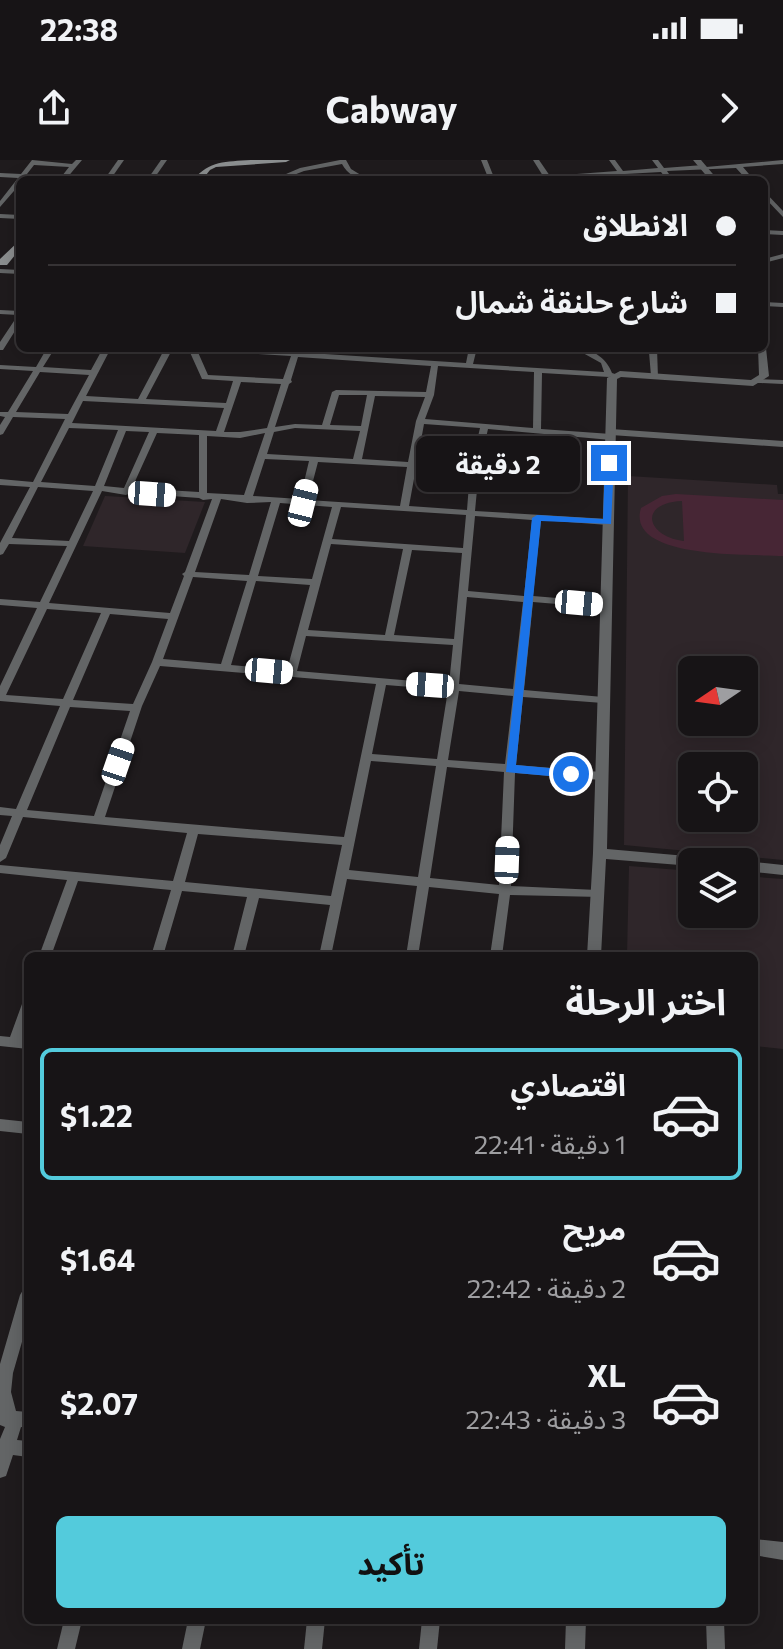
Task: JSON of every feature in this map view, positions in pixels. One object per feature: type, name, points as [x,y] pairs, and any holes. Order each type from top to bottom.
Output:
[{"type":"main road","points":[[200,176],[207,168],[215,165],[286,160]]},
{"type":"main road","points":[[1,266],[16,248]]},
{"type":"street","points":[[612,160],[623,176]]},
{"type":"street","points":[[655,160],[667,176]]},
{"type":"street","points":[[0,175],[22,176],[34,161],[77,163]]},
{"type":"street","points":[[285,176],[302,169],[343,161],[348,170],[359,176]]},
{"type":"street","points":[[592,176],[701,165],[776,162],[783,172]]},
{"type":"street","points":[[579,167],[584,176]]},
{"type":"street","points":[[302,169],[308,176]]},
{"type":"street","points":[[0,205],[16,184]]},
{"type":"street","points":[[768,201],[783,215]]},
{"type":"street","points":[[0,348],[16,322]]},
{"type":"street","points":[[0,432],[49,352]]},
{"type":"street","points":[[0,552],[105,352]]},
{"type":"street","points":[[140,402],[167,352]]},
{"type":"street","points":[[196,352],[205,377],[288,382]]},
{"type":"street","points":[[264,352],[749,383],[783,382]]},
{"type":"street","points":[[404,509],[420,421],[430,395],[432,352]]},
{"type":"street","points":[[469,366],[472,352]]},
{"type":"street","points":[[585,352],[604,362],[612,375],[600,853],[594,952]]},
{"type":"street","points":[[653,352],[655,376]]},
{"type":"street","points":[[761,381],[764,376],[762,352]]},
{"type":"street","points":[[247,500],[295,355]]},
{"type":"street","points":[[0,367],[94,373]]},
{"type":"street","points":[[537,431],[538,370]]},
{"type":"street","points":[[219,435],[238,379]]},
{"type":"street","points":[[326,426],[336,392],[430,395]]},
{"type":"street","points":[[357,462],[372,393]]},
{"type":"street","points":[[80,398],[228,406]]},
{"type":"street","points":[[0,414],[219,435],[271,432],[295,426],[364,429]]},
{"type":"street","points":[[420,421],[537,431],[783,444]]},
{"type":"street","points":[[413,952],[454,687],[475,469],[484,427]]},
{"type":"street","points":[[123,428],[98,490],[0,697],[127,708],[137,706]]},
{"type":"street","points":[[126,492],[154,431]]},
{"type":"street","points":[[203,434],[203,497]]},
{"type":"street","points":[[263,456],[475,469]]},
{"type":"street","points":[[303,503],[314,459]]},
{"type":"street","points":[[0,482],[608,522]]},
{"type":"street","points":[[99,819],[137,706],[157,662],[217,498]]},
{"type":"street","points":[[225,668],[276,501]]},
{"type":"street","points":[[291,673],[337,505]]},
{"type":"street","points":[[497,952],[505,890],[510,769],[537,518]]},
{"type":"street","points":[[0,522],[15,523]]},
{"type":"street","points":[[6,541],[73,544]]},
{"type":"street","points":[[327,541],[468,551]]},
{"type":"street","points":[[389,637],[408,548]]},
{"type":"street","points":[[187,574],[315,582]]},
{"type":"street","points":[[464,594],[605,605]]},
{"type":"street","points":[[0,602],[173,616]]},
{"type":"street","points":[[0,858],[107,610]]},
{"type":"street","points":[[303,633],[458,642]]},
{"type":"street","points":[[157,662],[603,700]]},
{"type":"street","points":[[326,952],[382,681]]},
{"type":"street","points":[[368,757],[601,776]]},
{"type":"street","points":[[0,811],[348,841]]},
{"type":"street","points":[[158,952],[194,830]]},
{"type":"street","points":[[600,853],[678,860]]},
{"type":"street","points":[[758,867],[783,870]]},
{"type":"street","points":[[0,869],[337,901]]},
{"type":"street","points":[[343,874],[505,890],[597,894]]},
{"type":"street","points":[[46,952],[74,876]]},
{"type":"street","points":[[239,952],[254,893]]},
{"type":"street","points":[[14,1043],[24,1015]]},
{"type":"street","points":[[0,1125],[24,1128]]},
{"type":"street","points":[[0,1470],[13,1418],[3,1392],[5,1373],[24,1309]]},
{"type":"street","points":[[4,1446],[24,1448]]},
{"type":"street","points":[[758,1548],[783,1551]]},
{"type":"street","points":[[66,1649],[72,1624]]},
{"type":"street","points":[[191,1649],[196,1624]]},
{"type":"street","points":[[313,1649],[316,1624]]},
{"type":"street","points":[[428,1649],[431,1624]]},
{"type":"street","points":[[575,1649],[576,1624]]},
{"type":"street","points":[[715,1624],[716,1649]]},
{"type":"shaded area","points":[[628,476],[777,485],[778,494],[783,494],[783,860],[758,858],[758,848],[678,850],[624,845]]},
{"type":"shaded area","points":[[676,494],[783,500],[783,556],[694,551],[671,546],[652,537],[641,525],[641,508],[662,496]],"holes":[[[682,501],[684,541],[671,538],[655,527],[653,513],[658,507]]]},
{"type":"shaded area","points":[[105,496],[205,502],[185,553],[83,546]]},
{"type":"shaded area","points":[[629,866],[678,870],[678,928],[758,928],[758,877],[783,879],[783,1049],[758,1046],[758,952],[627,952]]},
{"type":"route","points":[[571,774],[510,769],[537,518],[608,522],[609,463]]}]
